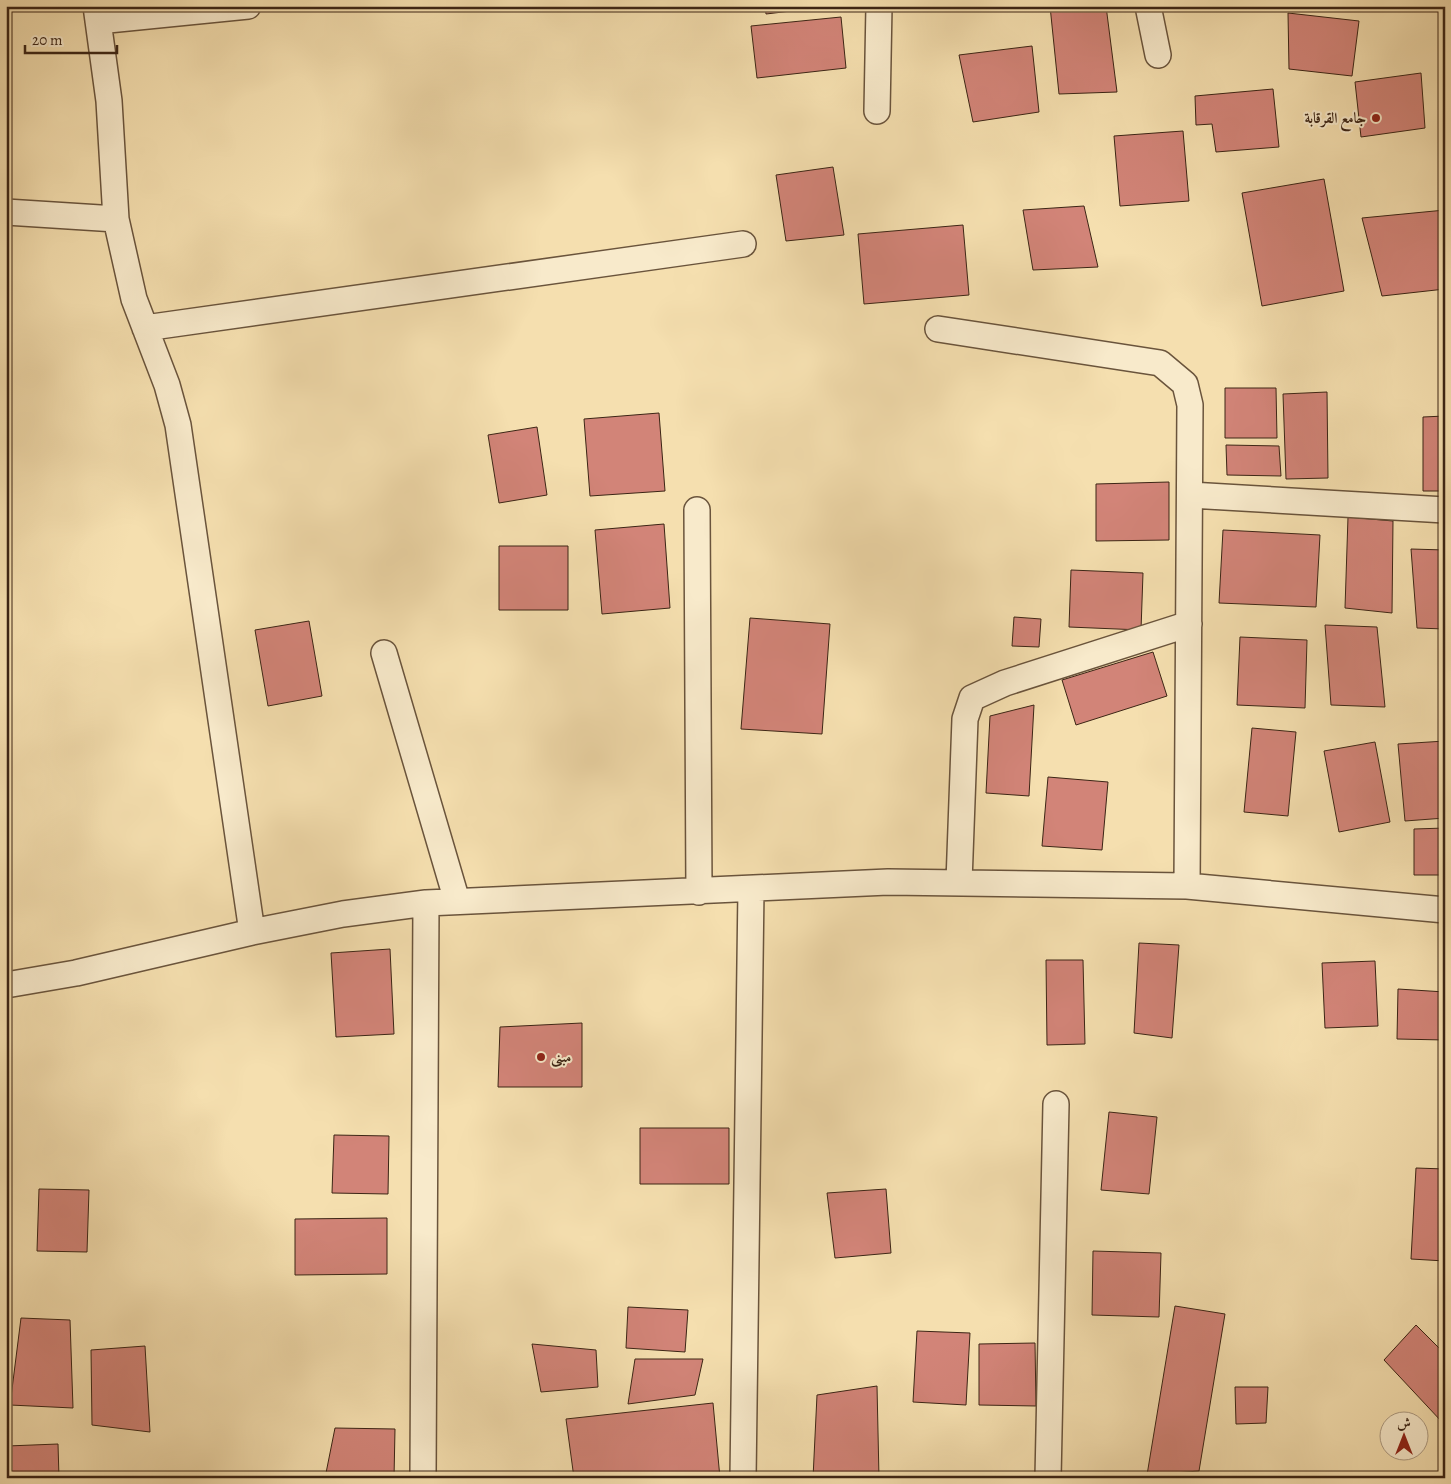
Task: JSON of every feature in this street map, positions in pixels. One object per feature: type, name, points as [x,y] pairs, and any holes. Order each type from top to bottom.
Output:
[{"type":"street","points":[[248,6],[97,14],[108,101],[116,219],[134,299],[167,385],[178,425],[252,932]]},
{"type":"street","points":[[877,111],[879,6]]},
{"type":"street","points":[[1148,6],[1158,54]]},
{"type":"street","points":[[6,212],[116,219]]},
{"type":"street","points":[[146,328],[743,244]]},
{"type":"street","points":[[938,328],[1160,362],[1186,384],[1190,405],[1187,886]]},
{"type":"street","points":[[1190,495],[1445,510]]},
{"type":"street","points":[[696,510],[699,892]]},
{"type":"street","points":[[960,882],[965,719],[972,698],[1005,683],[1189,624]]},
{"type":"street","points":[[384,653],[457,901]]},
{"type":"street","points":[[6,985],[76,973],[252,932],[343,914],[426,903],[457,901],[699,892],[888,882],[960,882],[1187,886],[1445,910]]},
{"type":"street","points":[[743,1478],[751,889]]},
{"type":"street","points":[[423,1478],[426,903]]},
{"type":"street","points":[[1048,1478],[1056,1104]]},
{"type":"building","points":[[765,6],[833,6],[766,14]]},
{"type":"building","points":[[1050,6],[1106,6],[1117,92],[1059,94]]},
{"type":"building","points":[[1288,13],[1359,21],[1352,76],[1289,69]]},
{"type":"building","points":[[841,17],[846,68],[757,78],[751,26]]},
{"type":"building","points":[[1032,46],[1039,112],[973,122],[959,55]]},
{"type":"building","points":[[1421,73],[1425,128],[1361,137],[1355,82]]},
{"type":"building","points":[[1273,89],[1279,147],[1216,152],[1212,124],[1196,125],[1195,96]]},
{"type":"building","points":[[1183,131],[1189,201],[1120,206],[1114,136]]},
{"type":"building","points":[[833,167],[844,235],[786,241],[776,175]]},
{"type":"building","points":[[1324,179],[1344,291],[1262,306],[1242,193]]},
{"type":"building","points":[[1084,206],[1098,267],[1033,270],[1023,210]]},
{"type":"building","points":[[1445,210],[1445,289],[1382,296],[1362,218]]},
{"type":"building","points":[[963,225],[969,295],[864,304],[858,234]]},
{"type":"building","points":[[1225,388],[1276,388],[1277,438],[1225,438]]},
{"type":"building","points":[[1327,392],[1328,478],[1286,479],[1283,394]]},
{"type":"building","points":[[659,413],[665,491],[590,496],[584,419]]},
{"type":"building","points":[[1445,416],[1445,491],[1423,491],[1423,417]]},
{"type":"building","points":[[537,427],[547,495],[499,503],[488,435]]},
{"type":"building","points":[[1226,445],[1279,446],[1281,476],[1227,475]]},
{"type":"building","points":[[1169,482],[1169,540],[1096,541],[1096,484]]},
{"type":"building","points":[[1348,517],[1393,521],[1392,613],[1345,608]]},
{"type":"building","points":[[664,524],[670,608],[602,614],[595,530]]},
{"type":"building","points":[[1223,530],[1320,535],[1316,607],[1219,603]]},
{"type":"building","points":[[499,546],[568,546],[568,610],[499,610]]},
{"type":"building","points":[[1411,549],[1445,550],[1445,629],[1417,628]]},
{"type":"building","points":[[1071,570],[1143,573],[1141,630],[1069,627]]},
{"type":"building","points":[[1014,617],[1041,619],[1039,647],[1012,646]]},
{"type":"building","points":[[750,618],[830,624],[822,734],[741,729]]},
{"type":"building","points":[[309,621],[322,696],[268,706],[255,630]]},
{"type":"building","points":[[1325,625],[1377,627],[1385,707],[1331,705]]},
{"type":"building","points":[[1240,637],[1307,640],[1305,708],[1237,705]]},
{"type":"building","points":[[1153,652],[1167,696],[1076,725],[1062,680]]},
{"type":"building","points":[[1034,705],[1029,796],[986,793],[990,716]]},
{"type":"building","points":[[1252,728],[1296,732],[1288,816],[1244,812]]},
{"type":"building","points":[[1445,741],[1445,818],[1405,821],[1398,744]]},
{"type":"building","points":[[1375,742],[1390,822],[1339,832],[1324,751]]},
{"type":"building","points":[[1048,777],[1108,782],[1102,850],[1042,846]]},
{"type":"building","points":[[1445,828],[1445,875],[1414,875],[1414,829]]},
{"type":"building","points":[[1139,943],[1179,945],[1172,1038],[1134,1033]]},
{"type":"building","points":[[390,949],[394,1034],[336,1037],[331,953]]},
{"type":"building","points":[[1046,960],[1083,960],[1085,1044],[1047,1045]]},
{"type":"building","points":[[1375,961],[1378,1026],[1325,1028],[1322,963]]},
{"type":"building","points":[[1398,989],[1445,992],[1445,1040],[1397,1039]]},
{"type":"building","name":"مبنى","points":[[582,1023],[582,1087],[498,1087],[500,1027]]},
{"type":"building","points":[[1109,1112],[1157,1117],[1149,1194],[1101,1190]]},
{"type":"building","points":[[640,1128],[729,1128],[729,1184],[640,1184]]},
{"type":"building","points":[[334,1135],[389,1136],[388,1194],[332,1193]]},
{"type":"building","points":[[1416,1168],[1445,1169],[1445,1261],[1411,1259]]},
{"type":"building","points":[[39,1189],[89,1190],[87,1252],[37,1251]]},
{"type":"building","points":[[886,1189],[891,1253],[835,1258],[827,1193]]},
{"type":"building","points":[[387,1218],[387,1274],[295,1275],[295,1219]]},
{"type":"building","points":[[1093,1251],[1161,1253],[1159,1317],[1092,1315]]},
{"type":"building","points":[[1175,1306],[1225,1314],[1199,1471],[1147,1475]]},
{"type":"building","points":[[628,1307],[688,1310],[685,1352],[626,1348]]},
{"type":"building","points":[[21,1318],[70,1320],[73,1408],[10,1405]]},
{"type":"building","points":[[1416,1325],[1445,1354],[1445,1418],[1442,1422],[1384,1360]]},
{"type":"building","points":[[917,1331],[970,1333],[966,1405],[913,1402]]},
{"type":"building","points":[[1035,1343],[1036,1406],[979,1405],[979,1344]]},
{"type":"building","points":[[532,1344],[596,1350],[598,1387],[541,1392]]},
{"type":"building","points":[[145,1346],[150,1432],[92,1425],[91,1350]]},
{"type":"building","points":[[635,1359],[703,1359],[695,1395],[628,1404]]},
{"type":"building","points":[[877,1386],[879,1478],[813,1478],[817,1395]]},
{"type":"building","points":[[1235,1387],[1268,1387],[1266,1423],[1236,1424]]},
{"type":"building","points":[[713,1403],[720,1478],[574,1478],[566,1419]]},
{"type":"building","points":[[335,1428],[395,1429],[394,1478],[325,1478]]},
{"type":"building","points":[[58,1444],[59,1478],[6,1478],[7,1446]]},
{"type":"place","name":"جامع القرقابة","points":[[1376,118]]},
{"type":"place","name":"مبنى","points":[[541,1057]]}]
